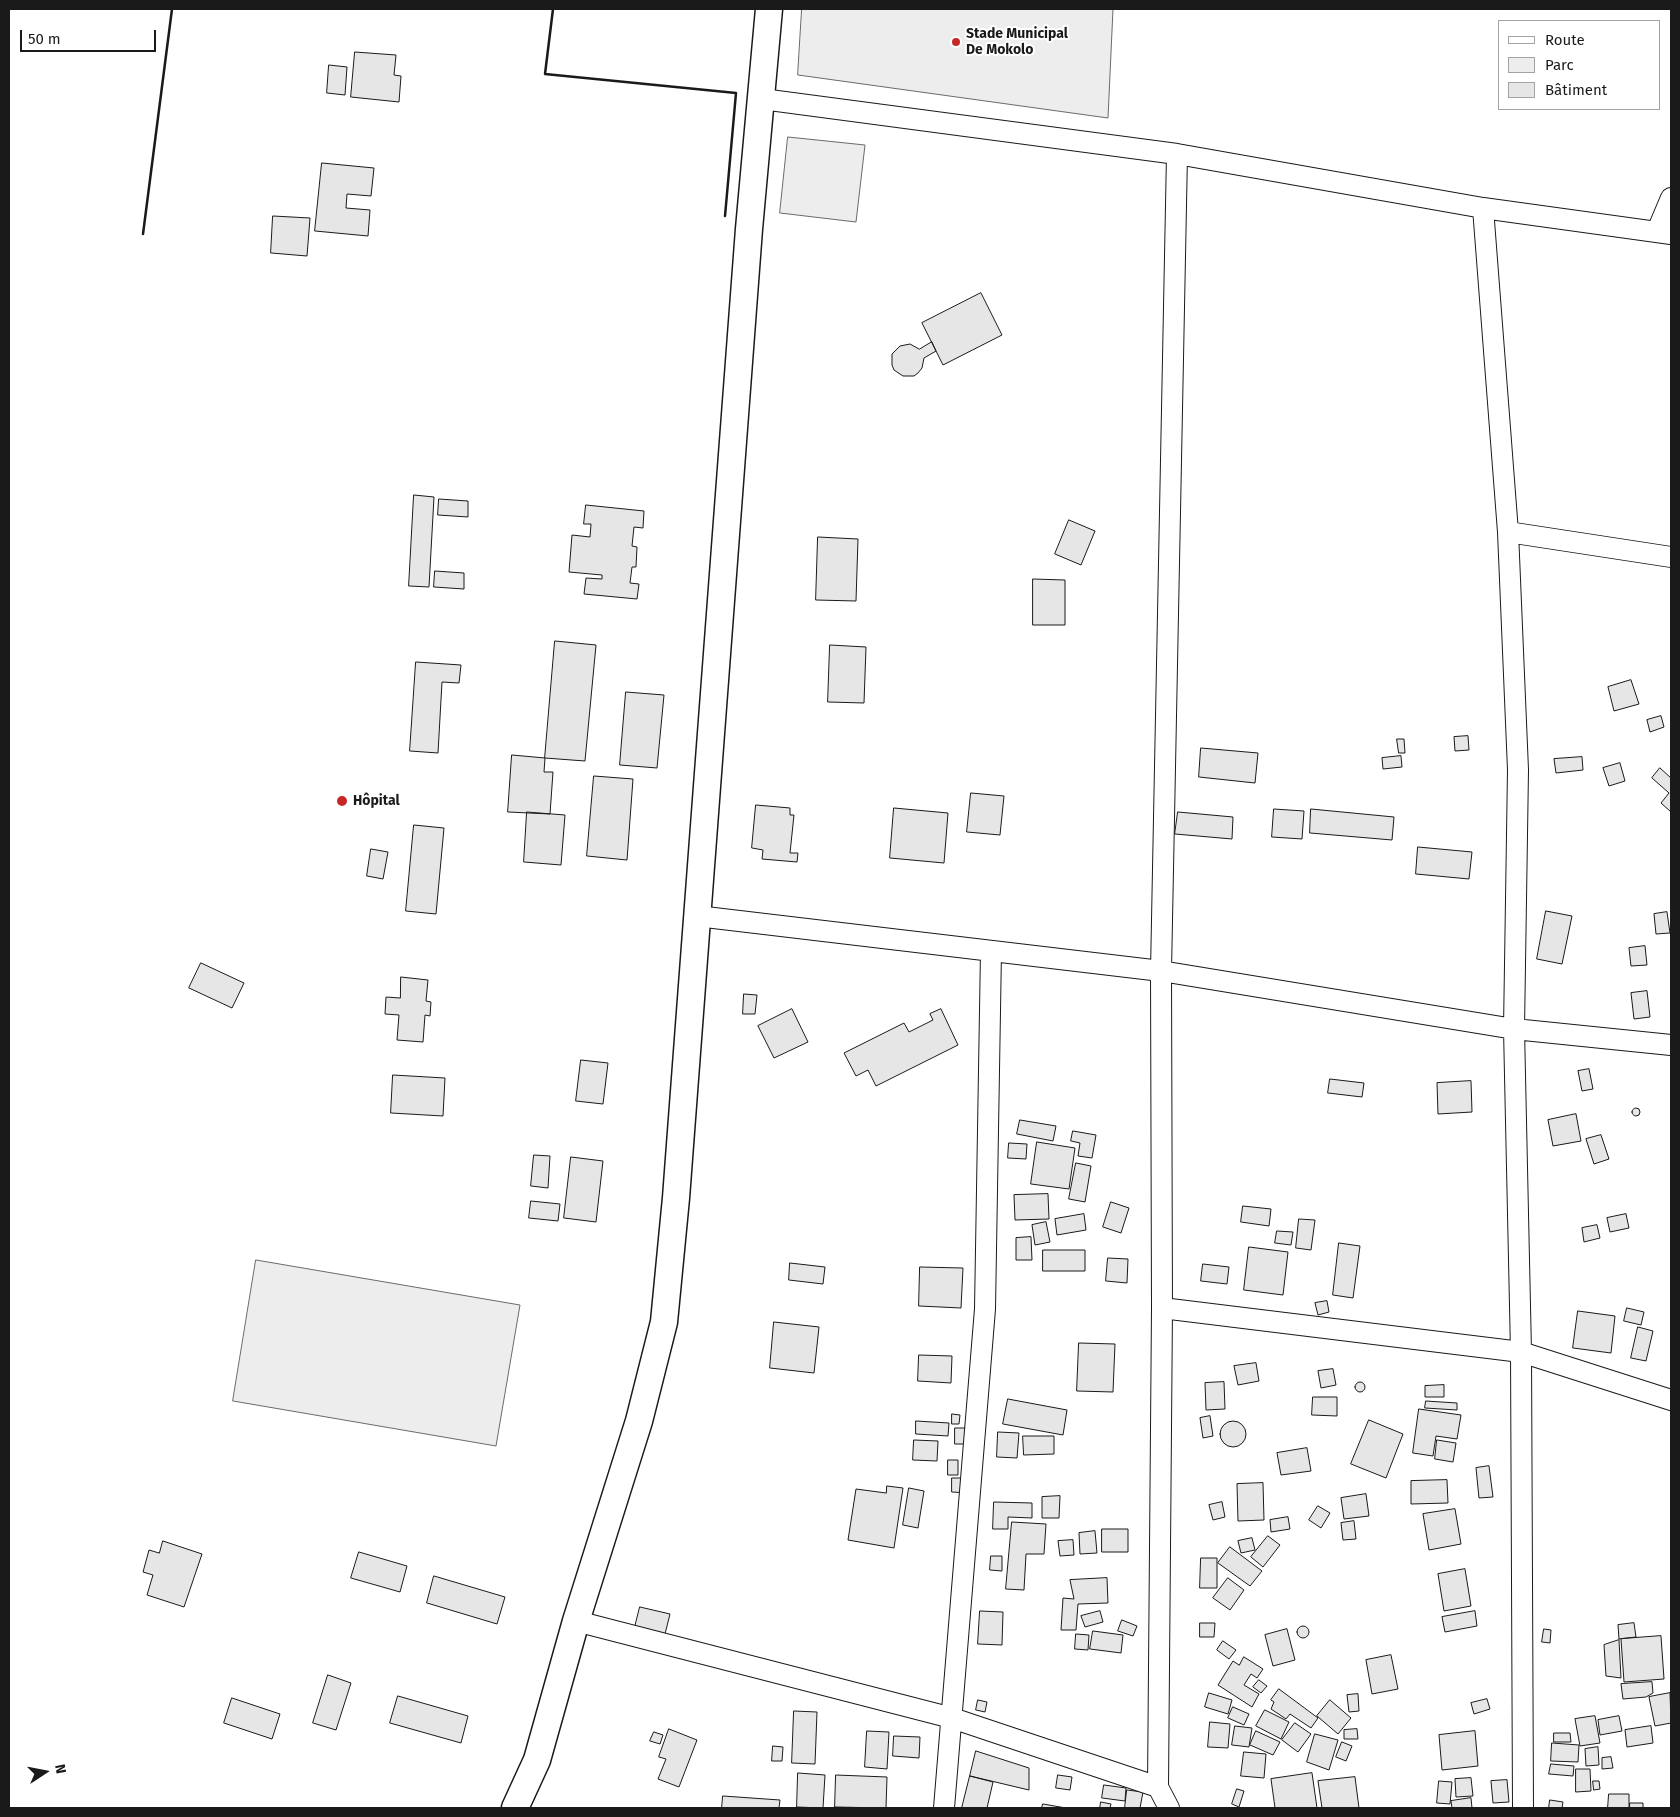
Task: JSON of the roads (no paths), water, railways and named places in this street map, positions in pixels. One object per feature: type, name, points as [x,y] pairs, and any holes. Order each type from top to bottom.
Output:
[{"type":"main road","points":[[515,1808],[537,1760],[576,1621],[639,1421],[664,1322],[676,1198],[749,229],[769,9]]},
{"type":"street","points":[[762,99],[1177,154],[1483,208],[1664,233],[1671,198]]},
{"type":"street","points":[[1169,1808],[1158,1787],[1162,1308],[1161,971],[1177,154]]},
{"type":"street","points":[[1483,208],[1508,532],[1518,770],[1514,1029],[1522,1352],[1523,1808]]},
{"type":"street","points":[[1508,532],[1671,557]]},
{"type":"street","points":[[697,916],[1161,971],[1514,1029],[1671,1045]]},
{"type":"street","points":[[944,1808],[985,1309],[991,951]]},
{"type":"street","points":[[1162,1308],[1522,1352],[1671,1400]]},
{"type":"street","points":[[576,1621],[952,1718],[1158,1787]]},
{"type":"place","name":"Stade Municipal De Mokolo","points":[[956,42]]},
{"type":"place","name":"Hôpital","points":[[342,801]]}]
